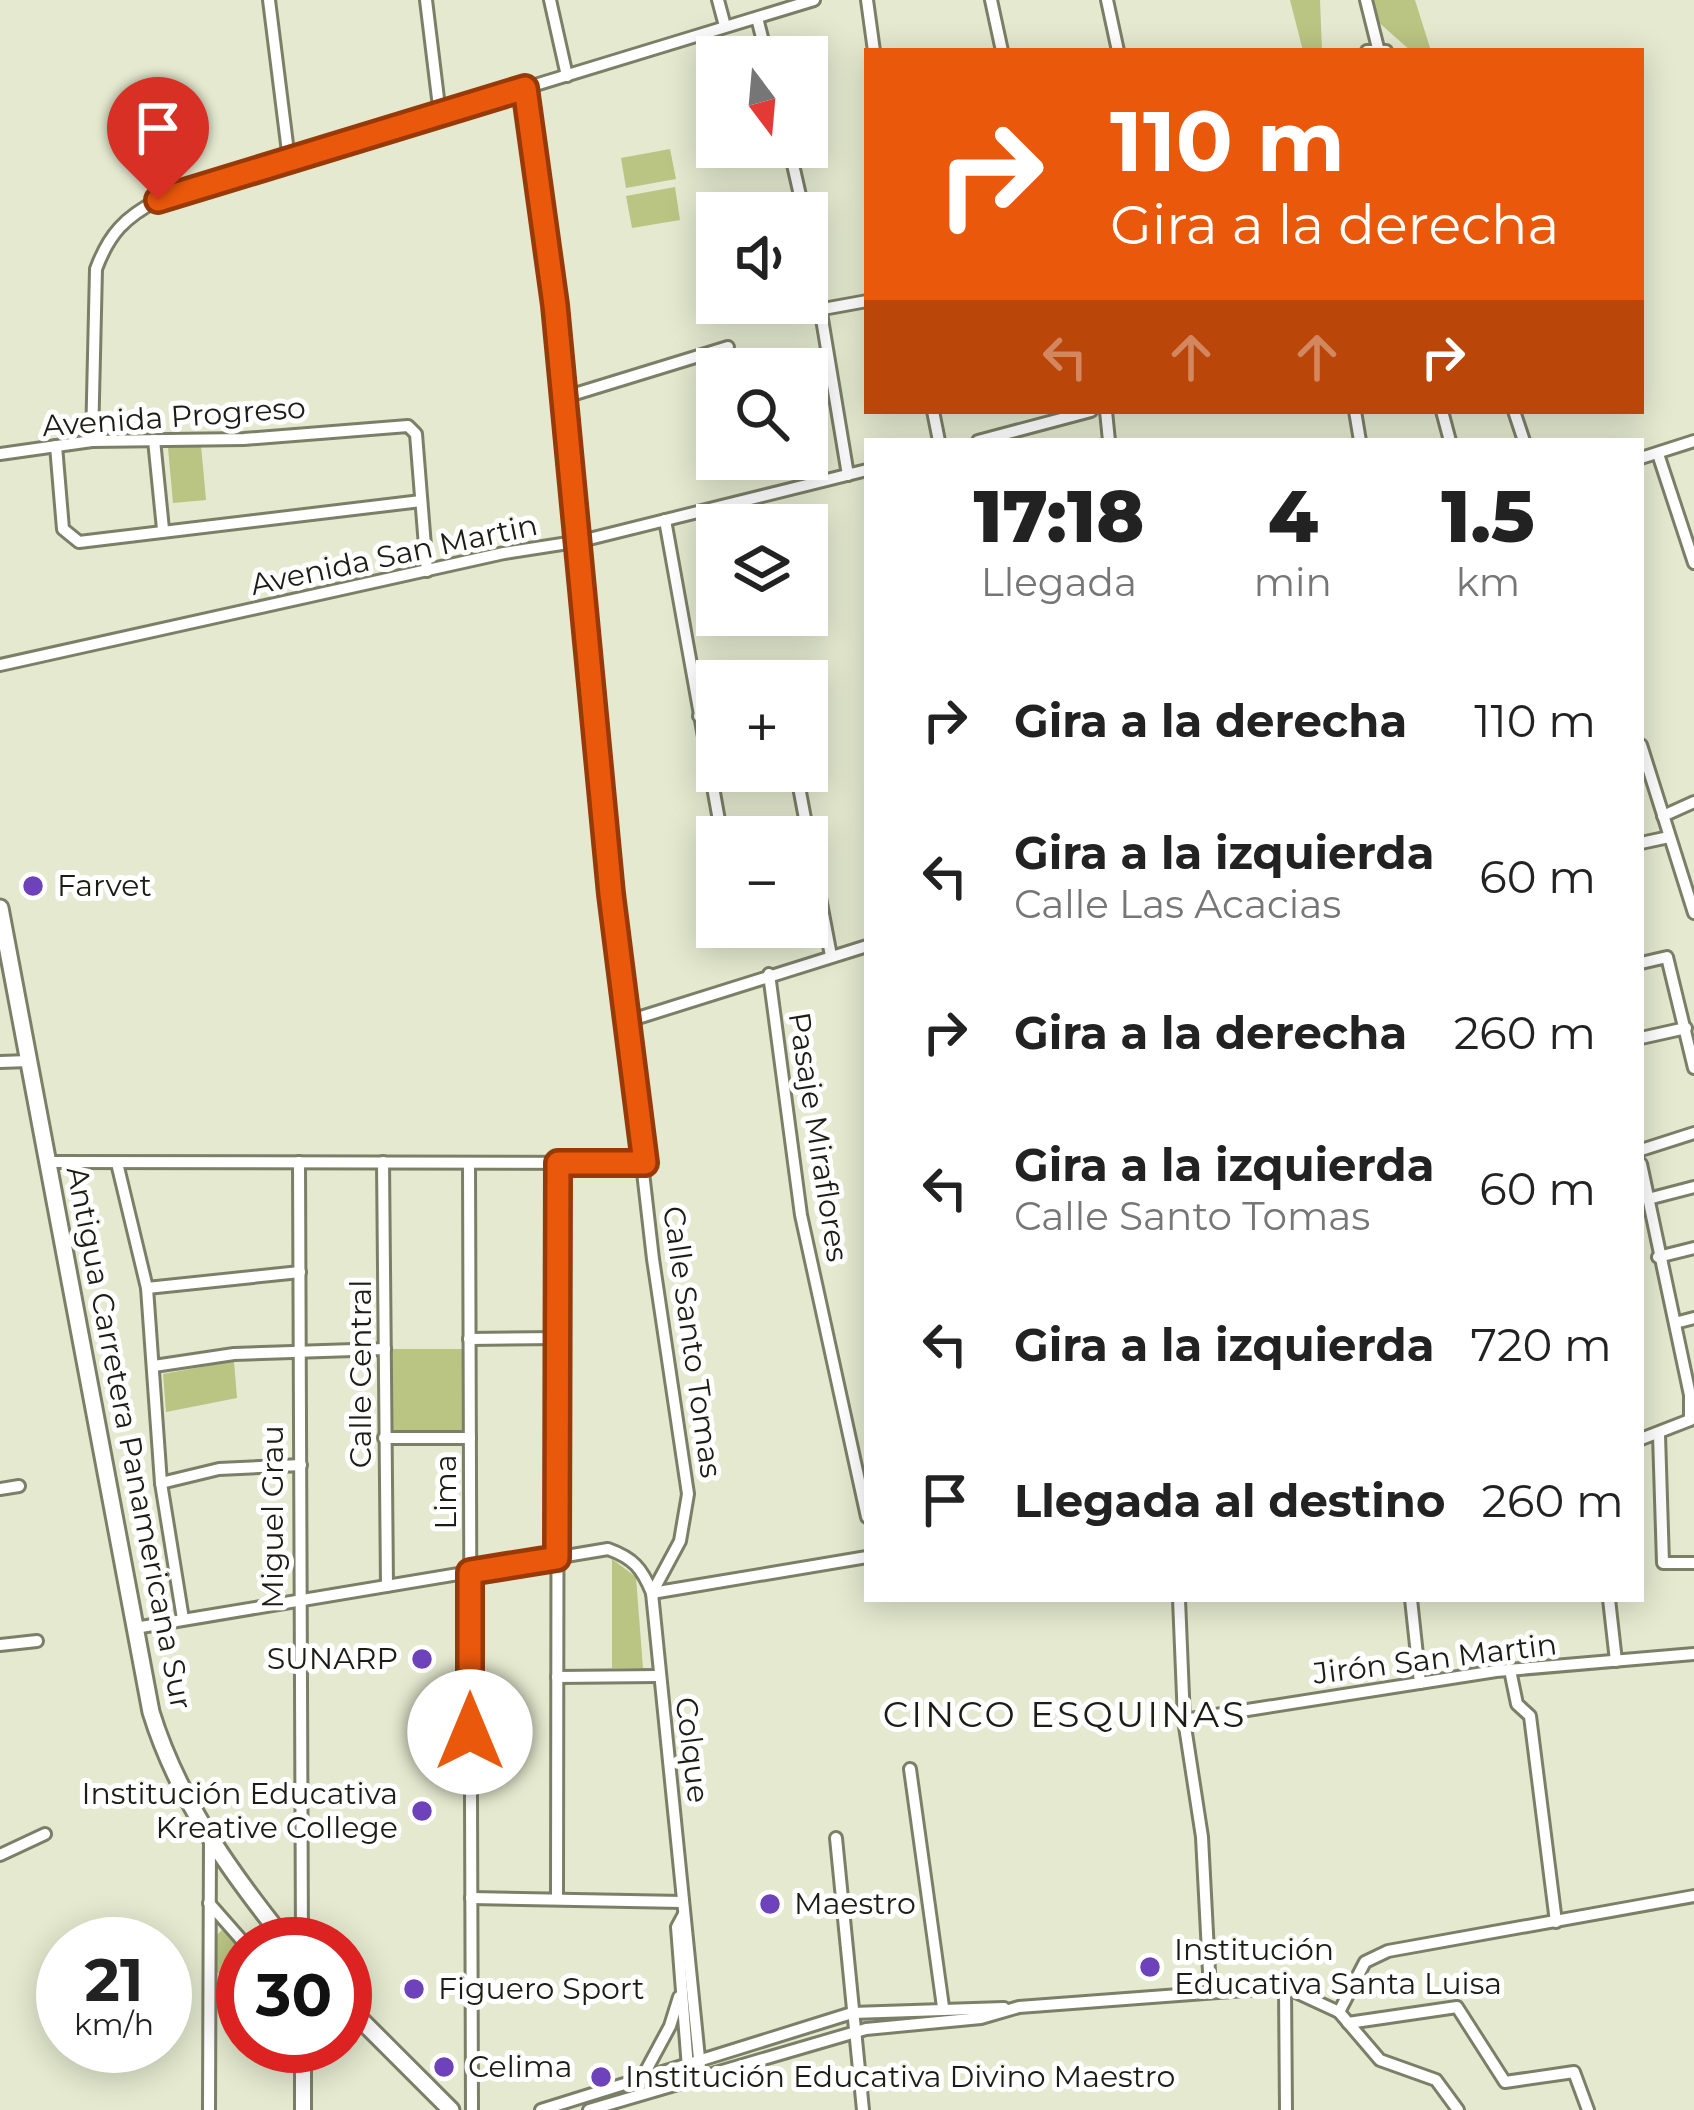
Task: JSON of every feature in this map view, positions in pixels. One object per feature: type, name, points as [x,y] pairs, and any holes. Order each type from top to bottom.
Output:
[{"type":"highway","name":"Antigua Carretera Panamericana Sur","points":[[0,908],[135,1628],[164,1752],[210,1838],[268,1917]]},
{"type":"highway","points":[[372,2031],[451,2110]]},
{"type":"main road","points":[[303,2073],[303,2110]]},
{"type":"street","points":[[269,0],[289,160]]},
{"type":"street","points":[[426,0],[440,115]]},
{"type":"street","points":[[550,0],[567,76]]},
{"type":"street","points":[[718,0],[725,26]]},
{"type":"street","points":[[92,441],[95,288],[105,244],[127,216],[158,200],[814,0]]},
{"type":"street","points":[[867,0],[874,48]]},
{"type":"street","points":[[991,0],[1001,48]]},
{"type":"street","points":[[1107,0],[1117,48]]},
{"type":"street","points":[[1366,0],[1377,48]]},
{"type":"street","points":[[757,18],[762,36]]},
{"type":"street","name":"Calle Santo Tomas","points":[[525,88],[581,541],[590,683],[653,1259],[688,1494],[680,1541],[652,1593]]},
{"type":"street","points":[[828,308],[864,302]]},
{"type":"street","points":[[825,324],[848,475]]},
{"type":"street","points":[[565,397],[728,347]]},
{"type":"street","points":[[989,438],[1076,414]]},
{"type":"street","name":"Avenida Progreso","points":[[0,454],[92,441],[408,426],[416,434],[421,501]]},
{"type":"street","points":[[154,440],[163,529]]},
{"type":"street","points":[[1644,457],[1694,441]]},
{"type":"street","points":[[56,446],[63,529],[79,542],[421,501],[428,571]]},
{"type":"street","points":[[1658,454],[1694,562]]},
{"type":"street","name":"Avenida San Martin","points":[[0,665],[581,541],[864,471]]},
{"type":"street","points":[[665,520],[696,704]]},
{"type":"street","points":[[1644,755],[1694,913]]},
{"type":"street","points":[[800,792],[831,956]]},
{"type":"street","points":[[1663,816],[1694,802]]},
{"type":"street","points":[[1644,842],[1670,837]]},
{"type":"street","points":[[628,1022],[864,947]]},
{"type":"street","points":[[1644,962],[1667,957],[1694,1068]]},
{"type":"street","name":"Pasaje Miraflores","points":[[769,974],[801,1214],[864,1503]]},
{"type":"street","points":[[1644,1037],[1686,1028]]},
{"type":"street","points":[[0,1062],[29,1060]]},
{"type":"street","points":[[1644,1149],[1694,1133]]},
{"type":"street","points":[[48,1162],[645,1163]]},
{"type":"street","name":"Miguel Grau","points":[[299,1162],[302,1917]]},
{"type":"street","name":"Calle Central","points":[[383,1162],[387,1586]]},
{"type":"street","name":"Lima","points":[[469,1162],[472,2110]]},
{"type":"street","points":[[117,1163],[147,1288],[161,1483],[183,1619]]},
{"type":"street","points":[[557,1899],[558,1163]]},
{"type":"street","points":[[1644,1179],[1690,1382],[1692,1420],[1644,1438]]},
{"type":"street","points":[[1648,1199],[1694,1187]]},
{"type":"street","points":[[1658,1257],[1694,1248]]},
{"type":"street","points":[[147,1288],[299,1272]]},
{"type":"street","points":[[1675,1324],[1694,1318]]},
{"type":"street","points":[[469,1339],[558,1338]]},
{"type":"street","points":[[154,1366],[300,1351],[385,1349]]},
{"type":"street","points":[[1659,1435],[1663,1563],[1694,1563]]},
{"type":"street","points":[[384,1438],[470,1438]]},
{"type":"street","points":[[161,1483],[219,1468],[301,1465]]},
{"type":"street","points":[[0,1489],[20,1486]]},
{"type":"street","points":[[135,1628],[608,1549],[642,1569],[652,1593],[864,1558]]},
{"type":"street","name":"Colque","points":[[652,1593],[684,1908],[690,1927],[693,2062]]},
{"type":"street","points":[[1179,1602],[1184,1720],[1202,1837],[1210,1991]]},
{"type":"street","points":[[1411,1602],[1420,1683]]},
{"type":"street","points":[[1609,1602],[1616,1661]]},
{"type":"street","points":[[0,1645],[37,1641]]},
{"type":"street","name":"Jirón San Martin","points":[[1184,1720],[1510,1670],[1694,1654]]},
{"type":"street","points":[[1510,1670],[1516,1704],[1530,1716],[1556,1922]]},
{"type":"street","points":[[557,1677],[658,1676]]},
{"type":"street","points":[[910,1769],[943,2006]]},
{"type":"street","points":[[0,1855],[45,1834]]},
{"type":"street","points":[[209,2110],[210,1838]]},
{"type":"street","points":[[836,1838],[863,2110]]},
{"type":"street","points":[[1339,2012],[1360,1970],[1374,1956],[1694,1896]]},
{"type":"street","points":[[471,1898],[684,1908]]},
{"type":"street","points":[[209,1903],[221,1917]]},
{"type":"street","name":"Colque","points":[[684,1908],[677,1927],[695,2080]]},
{"type":"street","points":[[209,1933],[216,1930]]},
{"type":"street","points":[[1285,1987],[1286,2110]]},
{"type":"street","points":[[541,2110],[852,2013],[943,2006],[1014,2008],[1285,1987],[1339,2012],[1380,2060],[1436,2080],[1458,2110]]},
{"type":"street","name":"Colque","points":[[641,2079],[670,2026],[682,1988]]},
{"type":"street","points":[[1348,2024],[1452,2005],[1466,2015],[1505,2082],[1570,2070],[1579,2078],[1588,2110]]},
{"type":"street","points":[[589,2110],[858,2031],[980,2018],[1014,2008]]},
{"type":"green space","points":[[1290,0],[1320,0],[1322,48],[1302,48]]},
{"type":"green space","points":[[1371,0],[1415,0],[1430,48],[1408,48],[1376,20]]},
{"type":"green space","points":[[670,149],[676,179],[626,188],[621,158]]},
{"type":"green space","points":[[675,187],[680,220],[632,228],[626,196]]},
{"type":"green space","points":[[201,445],[206,500],[173,503],[168,448]]},
{"type":"green space","points":[[392,1349],[463,1349],[462,1431],[392,1430]]},
{"type":"green space","points":[[234,1361],[237,1398],[166,1412],[163,1374]]},
{"type":"green space","points":[[612,1559],[636,1577],[643,1668],[612,1668]]},
{"type":"place","name":"Farvet","points":[[33,886]]},
{"type":"place","name":"SUNARP","points":[[422,1659]]},
{"type":"place","name":"Institución Educativa Kreative College","points":[[422,1811]]},
{"type":"place","name":"Maestro","points":[[770,1904]]},
{"type":"place","name":"Institución Educativa Santa Luisa","points":[[1150,1967]]},
{"type":"place","name":"Figuero Sport","points":[[414,1989]]},
{"type":"place","name":"Celima","points":[[444,2067]]},
{"type":"place","name":"Institución Educativa Divino Maestro","points":[[601,2077]]},
{"type":"district","name":"CINCO ESQUINAS","points":[[1065,1714]]},
{"type":"route","points":[[158,200],[525,88],[555,305],[611,894],[645,1163],[558,1163],[557,1558],[470,1572],[470,1732]]}]
